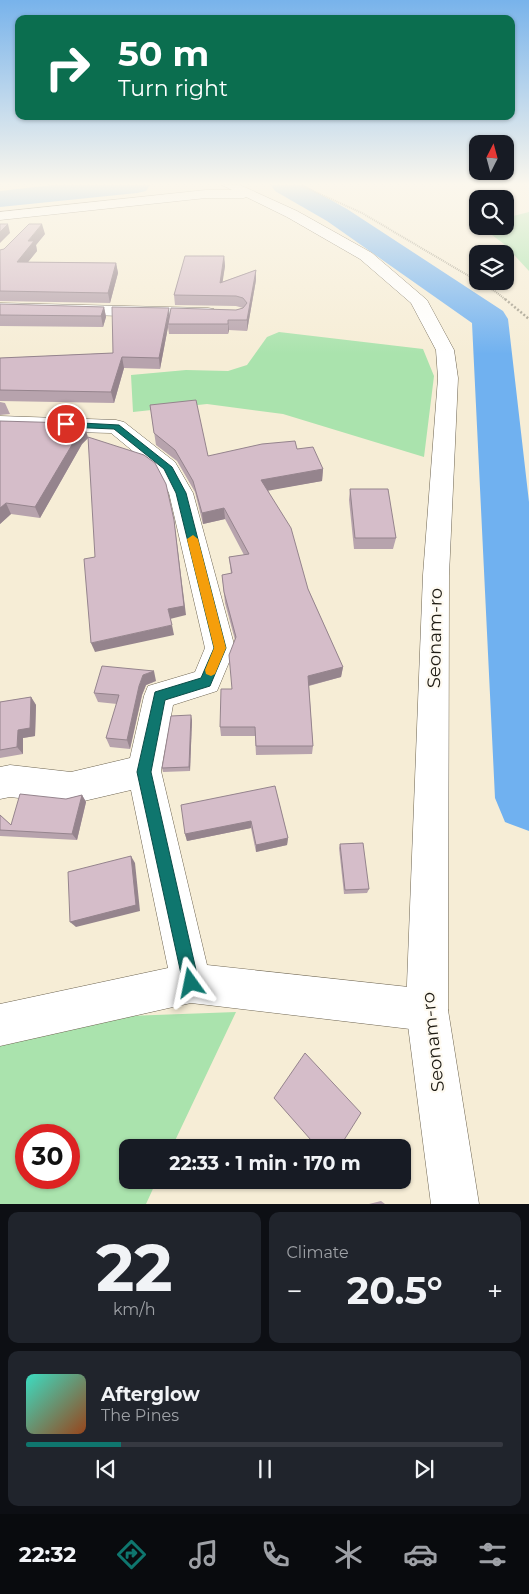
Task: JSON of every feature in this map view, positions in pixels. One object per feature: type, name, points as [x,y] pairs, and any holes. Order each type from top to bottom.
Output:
[{"type":"street","name":"Seonam-ro","points":[[340,241],[366,256],[418,300],[444,350],[448,378],[436,575],[427,1010],[455,1204]]},
{"type":"street","points":[[0,308],[226,313]]},
{"type":"street","points":[[0,423],[116,426],[167,467],[181,493],[220,648],[206,682],[159,696],[144,772],[191,983]]},
{"type":"street","points":[[0,784],[10,782],[71,788],[144,772]]},
{"type":"street","points":[[0,1025],[191,983],[427,1010]]},
{"type":"path","points":[[410,241],[496,292],[529,319]]},
{"type":"green space","points":[[500,241],[529,241],[529,271],[514,255],[514,245],[505,245]]},
{"type":"green space","points":[[279,332],[423,349],[434,376],[424,457],[283,414],[207,404],[133,412],[131,375],[186,370],[228,371],[247,365],[267,337]]},
{"type":"green space","points":[[236,1012],[176,1139],[119,1139],[119,1189],[153,1189],[146,1204],[0,1204],[0,1046],[128,1016]]},
{"type":"building","points":[[12,241],[34,241],[17,262],[116,263],[108,293],[0,291],[0,250],[4,249]]},
{"type":"building","points":[[185,256],[224,256],[220,283],[256,270],[247,320],[228,320],[228,324],[168,324],[171,308],[236,310],[243,308],[247,303],[243,298],[236,296],[174,295]]},
{"type":"building","points":[[0,304],[104,307],[101,316],[0,315]]},
{"type":"building","points":[[112,307],[169,308],[159,358],[122,357],[111,392],[0,390],[0,358],[113,353]]},
{"type":"building","points":[[196,400],[208,456],[262,444],[295,441],[297,449],[313,447],[323,469],[261,480],[291,528],[308,589],[343,667],[308,676],[313,746],[256,746],[255,727],[220,727],[221,689],[232,689],[229,655],[236,637],[224,592],[222,575],[232,573],[229,557],[249,554],[224,508],[202,513],[193,481],[175,450],[154,433],[150,405]]},
{"type":"building","points":[[0,421],[70,423],[85,427],[79,433],[35,507],[6,503],[0,508]]},
{"type":"building","points":[[88,437],[144,455],[155,463],[166,484],[174,520],[184,606],[168,609],[172,625],[91,643],[84,559],[95,557]]},
{"type":"building","points":[[350,489],[388,489],[396,538],[355,538]]},
{"type":"building","points":[[102,666],[154,671],[143,675],[127,740],[106,738],[119,695],[94,693]]},
{"type":"building","points":[[31,697],[30,728],[18,730],[17,747],[0,750],[0,702]]},
{"type":"building","points":[[191,715],[189,767],[162,768],[171,716]]},
{"type":"building","points":[[275,786],[288,838],[256,845],[251,821],[185,834],[181,805]]},
{"type":"building","points":[[20,794],[66,799],[82,795],[72,834],[0,830],[0,815],[11,825]]},
{"type":"building","points":[[363,843],[369,889],[345,890],[340,844]]},
{"type":"building","points":[[131,856],[136,905],[70,922],[68,872]]},
{"type":"building","points":[[305,1053],[361,1113],[345,1139],[310,1139],[274,1098]]},
{"type":"waterway","points":[[376,241],[490,319],[529,798]]},
{"type":"slow traffic","points":[[193,539],[220,648],[211,670]]},
{"type":"route","points":[[66,424],[116,426],[167,467],[181,493],[220,648],[206,682],[159,696],[144,772],[191,983]]}]
